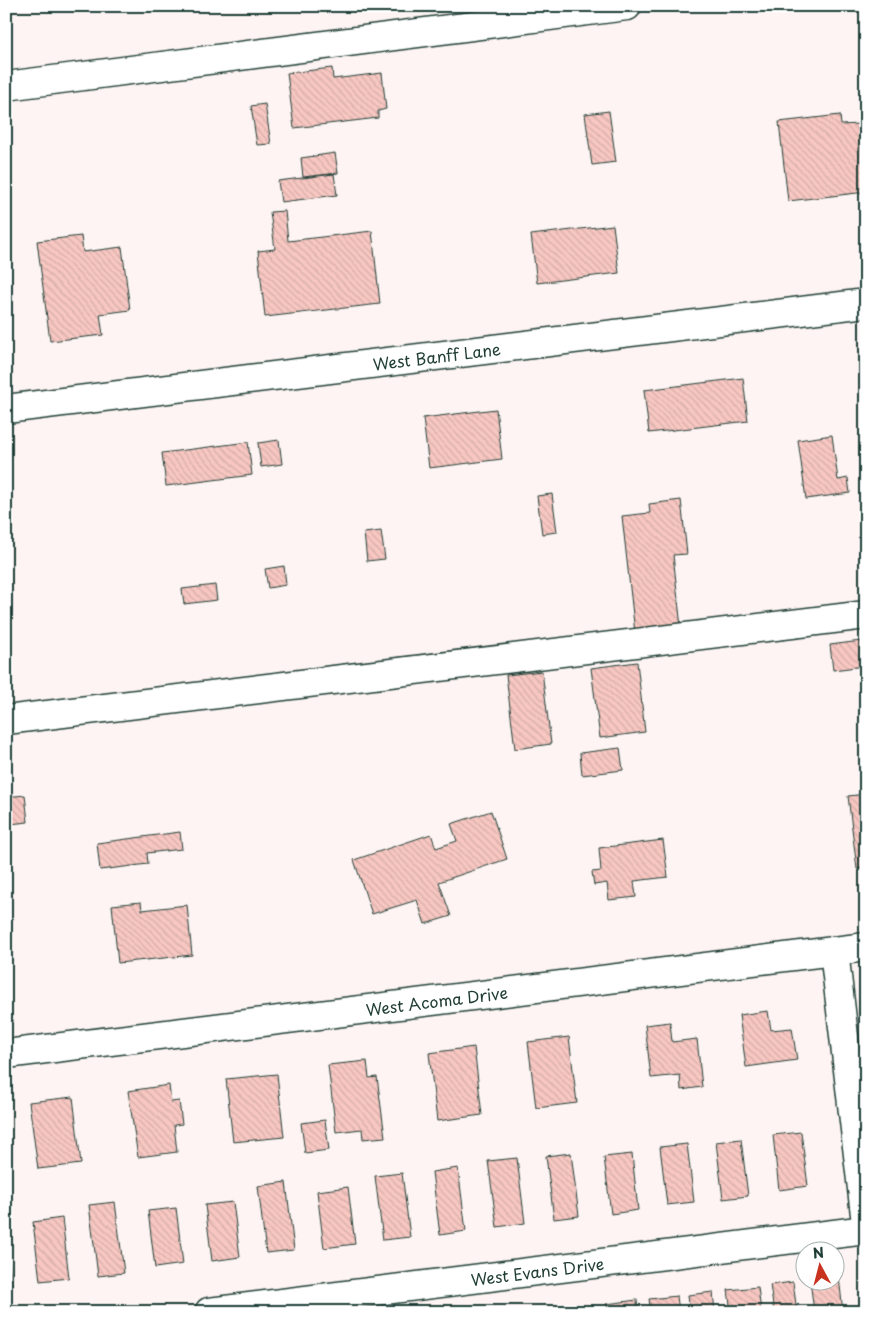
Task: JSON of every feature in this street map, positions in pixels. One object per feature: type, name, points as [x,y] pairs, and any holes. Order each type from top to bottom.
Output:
[{"type":"street","points":[[6,86],[627,6]]},
{"type":"street","name":"West Banff Lane","points":[[6,409],[866,303]]},
{"type":"street","points":[[6,720],[866,615]]},
{"type":"street","name":"West Acoma Drive","points":[[6,1054],[866,947]]},
{"type":"street","points":[[834,951],[866,1222]]},
{"type":"street","name":"West Evans Drive","points":[[209,1312],[287,1307],[866,1230]]},
{"type":"building","points":[[332,68],[333,79],[382,73],[386,109],[378,111],[378,118],[294,128],[287,73]]},
{"type":"building","points":[[265,104],[271,144],[257,145],[251,106]]},
{"type":"building","points":[[609,111],[616,162],[592,165],[585,114]]},
{"type":"building","points":[[840,115],[841,125],[859,124],[866,192],[788,201],[779,122]]},
{"type":"building","points":[[335,153],[338,173],[303,177],[301,158]]},
{"type":"building","points":[[334,174],[337,195],[281,202],[278,181]]},
{"type":"building","points":[[285,211],[288,241],[372,231],[380,304],[265,317],[258,251],[275,249],[270,212]]},
{"type":"building","points":[[613,225],[619,273],[537,283],[531,235]]},
{"type":"building","points":[[81,236],[83,252],[122,247],[130,310],[100,314],[103,335],[50,341],[37,241]]},
{"type":"building","points":[[743,378],[748,421],[649,433],[644,390]]},
{"type":"building","points":[[496,409],[502,459],[429,468],[423,418]]},
{"type":"building","points":[[832,435],[838,480],[848,478],[850,493],[806,499],[798,440]]},
{"type":"building","points":[[279,440],[282,464],[261,467],[258,443]]},
{"type":"building","points":[[248,442],[252,475],[166,486],[162,453]]},
{"type":"building","points":[[552,494],[557,532],[542,534],[537,496]]},
{"type":"building","points":[[681,500],[687,554],[673,555],[681,627],[635,633],[622,516],[650,513],[649,504]]},
{"type":"building","points":[[381,531],[385,559],[367,561],[364,533]]},
{"type":"building","points":[[284,566],[286,585],[268,588],[265,569]]},
{"type":"building","points":[[215,585],[217,600],[184,604],[182,589]]},
{"type":"building","points":[[861,641],[864,666],[833,670],[830,645]]},
{"type":"building","points":[[637,662],[645,732],[600,738],[591,668]]},
{"type":"building","points":[[542,671],[551,744],[515,749],[506,675]]},
{"type":"building","points":[[620,748],[623,770],[582,775],[580,753]]},
{"type":"building","points":[[866,794],[866,868],[857,869],[848,796]]},
{"type":"building","points":[[25,795],[28,822],[10,824],[6,797]]},
{"type":"building","points":[[491,811],[507,859],[439,882],[451,916],[425,924],[417,900],[372,914],[354,860],[431,834],[436,848],[457,841],[451,824]]},
{"type":"building","points":[[180,832],[182,849],[147,853],[148,864],[100,870],[97,843]]},
{"type":"building","points":[[663,840],[668,877],[634,881],[636,897],[609,900],[607,883],[594,885],[592,872],[601,871],[599,848]]},
{"type":"building","points":[[141,902],[142,910],[187,905],[192,955],[118,963],[112,905]]},
{"type":"building","points":[[768,1011],[771,1030],[792,1028],[797,1060],[746,1067],[739,1015]]},
{"type":"building","points":[[670,1022],[672,1042],[697,1039],[702,1087],[681,1090],[680,1075],[651,1078],[645,1025]]},
{"type":"building","points":[[569,1037],[577,1103],[536,1108],[528,1042]]},
{"type":"building","points":[[474,1047],[482,1115],[437,1121],[429,1053]]},
{"type":"building","points":[[367,1061],[369,1078],[377,1077],[385,1137],[363,1139],[362,1129],[336,1132],[328,1065]]},
{"type":"building","points":[[277,1074],[284,1137],[233,1142],[226,1079]]},
{"type":"building","points":[[169,1085],[171,1102],[179,1101],[182,1124],[174,1125],[177,1152],[138,1157],[128,1091]]},
{"type":"building","points":[[73,1097],[81,1164],[38,1169],[29,1102]]},
{"type":"building","points":[[325,1120],[329,1150],[305,1153],[301,1123]]},
{"type":"building","points":[[801,1132],[808,1186],[779,1190],[773,1135]]},
{"type":"building","points":[[741,1139],[748,1196],[723,1199],[716,1142]]},
{"type":"building","points":[[687,1144],[694,1202],[667,1205],[660,1147]]},
{"type":"building","points":[[571,1153],[579,1216],[554,1219],[546,1156]]},
{"type":"building","points":[[632,1154],[638,1210],[611,1214],[604,1157]]},
{"type":"building","points":[[517,1158],[525,1223],[497,1227],[488,1161]]},
{"type":"building","points":[[458,1168],[466,1231],[440,1235],[432,1172]]},
{"type":"building","points":[[402,1173],[410,1237],[383,1240],[375,1176]]},
{"type":"building","points":[[286,1182],[294,1250],[266,1253],[258,1186]]},
{"type":"building","points":[[348,1187],[355,1244],[324,1248],[317,1191]]},
{"type":"building","points":[[115,1202],[124,1273],[98,1276],[89,1205]]},
{"type":"building","points":[[233,1202],[240,1257],[212,1261],[205,1205]]},
{"type":"building","points":[[176,1208],[183,1264],[155,1268],[148,1211]]},
{"type":"building","points":[[62,1218],[69,1278],[40,1281],[33,1222]]},
{"type":"building","points":[[6,1240],[12,1285],[6,1286]]},
{"type":"building","points":[[793,1282],[797,1312],[774,1312],[770,1285]]},
{"type":"building","points":[[758,1287],[761,1312],[731,1312],[728,1290]]},
{"type":"building","points":[[811,1290],[840,1290],[843,1312],[814,1312]]},
{"type":"building","points":[[713,1292],[715,1312],[690,1312],[688,1295]]},
{"type":"building","points":[[677,1296],[679,1312],[651,1312],[649,1299]]},
{"type":"building","points":[[637,1300],[638,1312],[607,1312],[606,1304]]},
{"type":"building","points":[[590,1308],[591,1312],[566,1312],[566,1311]]}]
